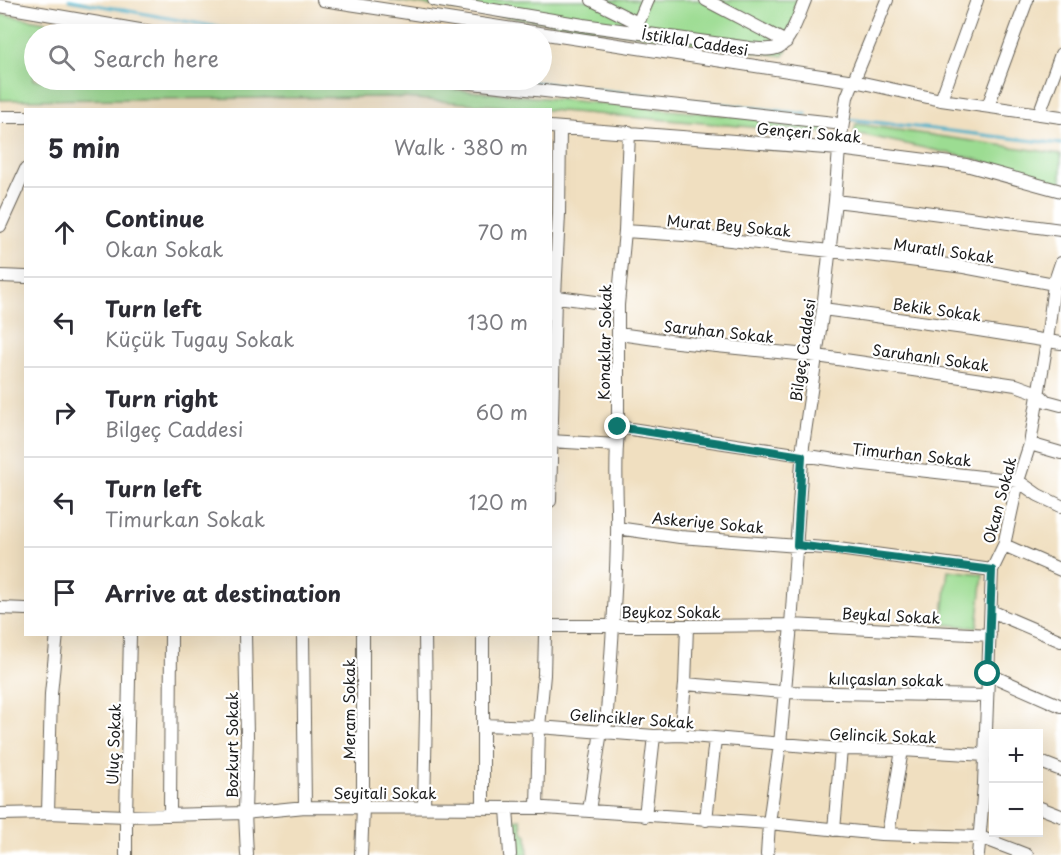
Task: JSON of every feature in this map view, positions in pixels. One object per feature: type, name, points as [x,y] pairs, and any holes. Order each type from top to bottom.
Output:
[{"type":"street","name":"İstiklal Caddesi","points":[[323,0],[480,24]]},
{"type":"street","points":[[435,0],[466,2],[637,27],[750,48],[770,49],[786,42],[805,0]]},
{"type":"street","points":[[592,0],[637,27]]},
{"type":"street","points":[[637,27],[648,0]]},
{"type":"street","points":[[706,0],[786,42]]},
{"type":"street","name":"Bilgeç Caddesi","points":[[780,744],[791,625],[802,456],[817,356],[835,201],[839,149],[838,126],[887,0]]},
{"type":"street","points":[[941,100],[977,0]]},
{"type":"street","points":[[988,106],[1027,0]]},
{"type":"street","points":[[0,6],[105,24]]},
{"type":"street","name":"İstiklal Caddesi","points":[[552,35],[854,81],[941,100],[1061,117]]},
{"type":"street","points":[[1040,114],[1061,54]]},
{"type":"street","points":[[530,90],[838,126]]},
{"type":"street","points":[[1,119],[24,117]]},
{"type":"street","points":[[552,368],[553,296],[559,214],[555,128]]},
{"type":"street","name":"Gençeri Sokak","points":[[555,128],[839,149],[966,165],[1061,191]]},
{"type":"street","name":"Konaklar Sokak","points":[[589,812],[601,731],[606,724],[614,626],[618,305],[625,231],[629,132]]},
{"type":"street","points":[[0,226],[24,173]]},
{"type":"street","points":[[835,201],[1061,230]]},
{"type":"street","name":"Murat Bey Sokak","points":[[625,231],[829,250]]},
{"type":"street","name":"Muratlı Sokak","points":[[829,250],[964,267],[1054,284]]},
{"type":"street","name":"Okan Sokak","points":[[989,729],[987,696],[992,570],[1004,545],[1018,481],[1030,444],[1054,284],[1061,265]]},
{"type":"street","points":[[0,276],[24,277]]},
{"type":"street","points":[[553,296],[618,305]]},
{"type":"street","name":"Bekik Sokak","points":[[823,309],[1061,343]]},
{"type":"street","name":"Saruhan Sokak","points":[[619,334],[817,356]]},
{"type":"street","name":"Saruhanlı Sokak","points":[[817,356],[1016,385],[1038,393],[1046,401],[1061,405]]},
{"type":"street","name":"Timurhan Sokak","points":[[618,427],[802,456],[1018,481]]},
{"type":"street","points":[[552,441],[617,445]]},
{"type":"street","points":[[1030,444],[1061,453]]},
{"type":"street","points":[[1018,481],[1038,495],[1061,506]]},
{"type":"street","name":"Askeriye Sokak","points":[[617,528],[680,537],[797,545],[992,570]]},
{"type":"street","points":[[1004,545],[1061,570]]},
{"type":"street","points":[[0,608],[24,609]]},
{"type":"street","points":[[991,611],[1061,641]]},
{"type":"street","name":"Beykoz Sokak","points":[[552,626],[791,625]]},
{"type":"street","name":"Beykal Sokak","points":[[791,625],[990,635]]},
{"type":"street","points":[[680,735],[687,627]]},
{"type":"street","points":[[48,813],[51,694],[57,636]]},
{"type":"street","name":"Uluç Sokak","points":[[126,855],[130,636]]},
{"type":"street","points":[[170,815],[171,636]]},
{"type":"street","name":"Bozkurt Sokak","points":[[245,636],[247,855]]},
{"type":"street","points":[[303,636],[305,807]]},
{"type":"street","name":"Meram Sokak","points":[[361,855],[363,636]]},
{"type":"street","points":[[424,807],[425,636]]},
{"type":"street","points":[[483,636],[483,808]]},
{"type":"street","points":[[537,808],[538,727],[544,675],[545,636]]},
{"type":"street","points":[[988,674],[1061,706]]},
{"type":"street","name":"kılıçaslan sokak","points":[[685,684],[784,692],[987,696]]},
{"type":"street","name":"Gelincikler Sokak","points":[[483,724],[654,736],[680,735],[780,744]]},
{"type":"street","points":[[645,816],[654,736]]},
{"type":"street","points":[[706,820],[715,739]]},
{"type":"street","name":"Okan Sokak","points":[[978,855],[988,786],[985,755],[989,742]]},
{"type":"street","points":[[767,855],[780,744]]},
{"type":"street","name":"Gelincik Sokak","points":[[780,744],[985,755]]},
{"type":"street","points":[[834,830],[841,749]]},
{"type":"street","points":[[888,834],[902,750]]},
{"type":"street","points":[[1043,763],[1061,771]]},
{"type":"street","name":"Seyitali Sokak","points":[[0,813],[126,816],[245,813],[305,807],[537,808],[770,823],[888,834],[980,837],[1028,855]]},
{"type":"street","points":[[507,808],[510,855]]},
{"type":"street","points":[[1043,809],[1061,816]]},
{"type":"green space","points":[[389,0],[807,0],[784,56]]},
{"type":"green space","points":[[0,14],[57,24],[24,24],[24,90],[458,90],[830,125],[824,133],[552,110],[552,108],[523,108],[391,97],[0,100]]},
{"type":"green space","points":[[856,124],[1061,154],[1061,186],[971,158],[854,133]]},
{"type":"green space","points":[[948,570],[983,574],[977,628],[942,624]]},
{"type":"green space","points":[[521,819],[522,831],[527,835],[528,855],[511,855],[510,820]]},
{"type":"waterway","points":[[69,0],[201,24]]},
{"type":"waterway","points":[[552,84],[806,114]]},
{"type":"waterway","points":[[848,119],[1061,144]]},
{"type":"route","points":[[618,427],[802,456],[797,545],[992,570],[988,674]]}]
